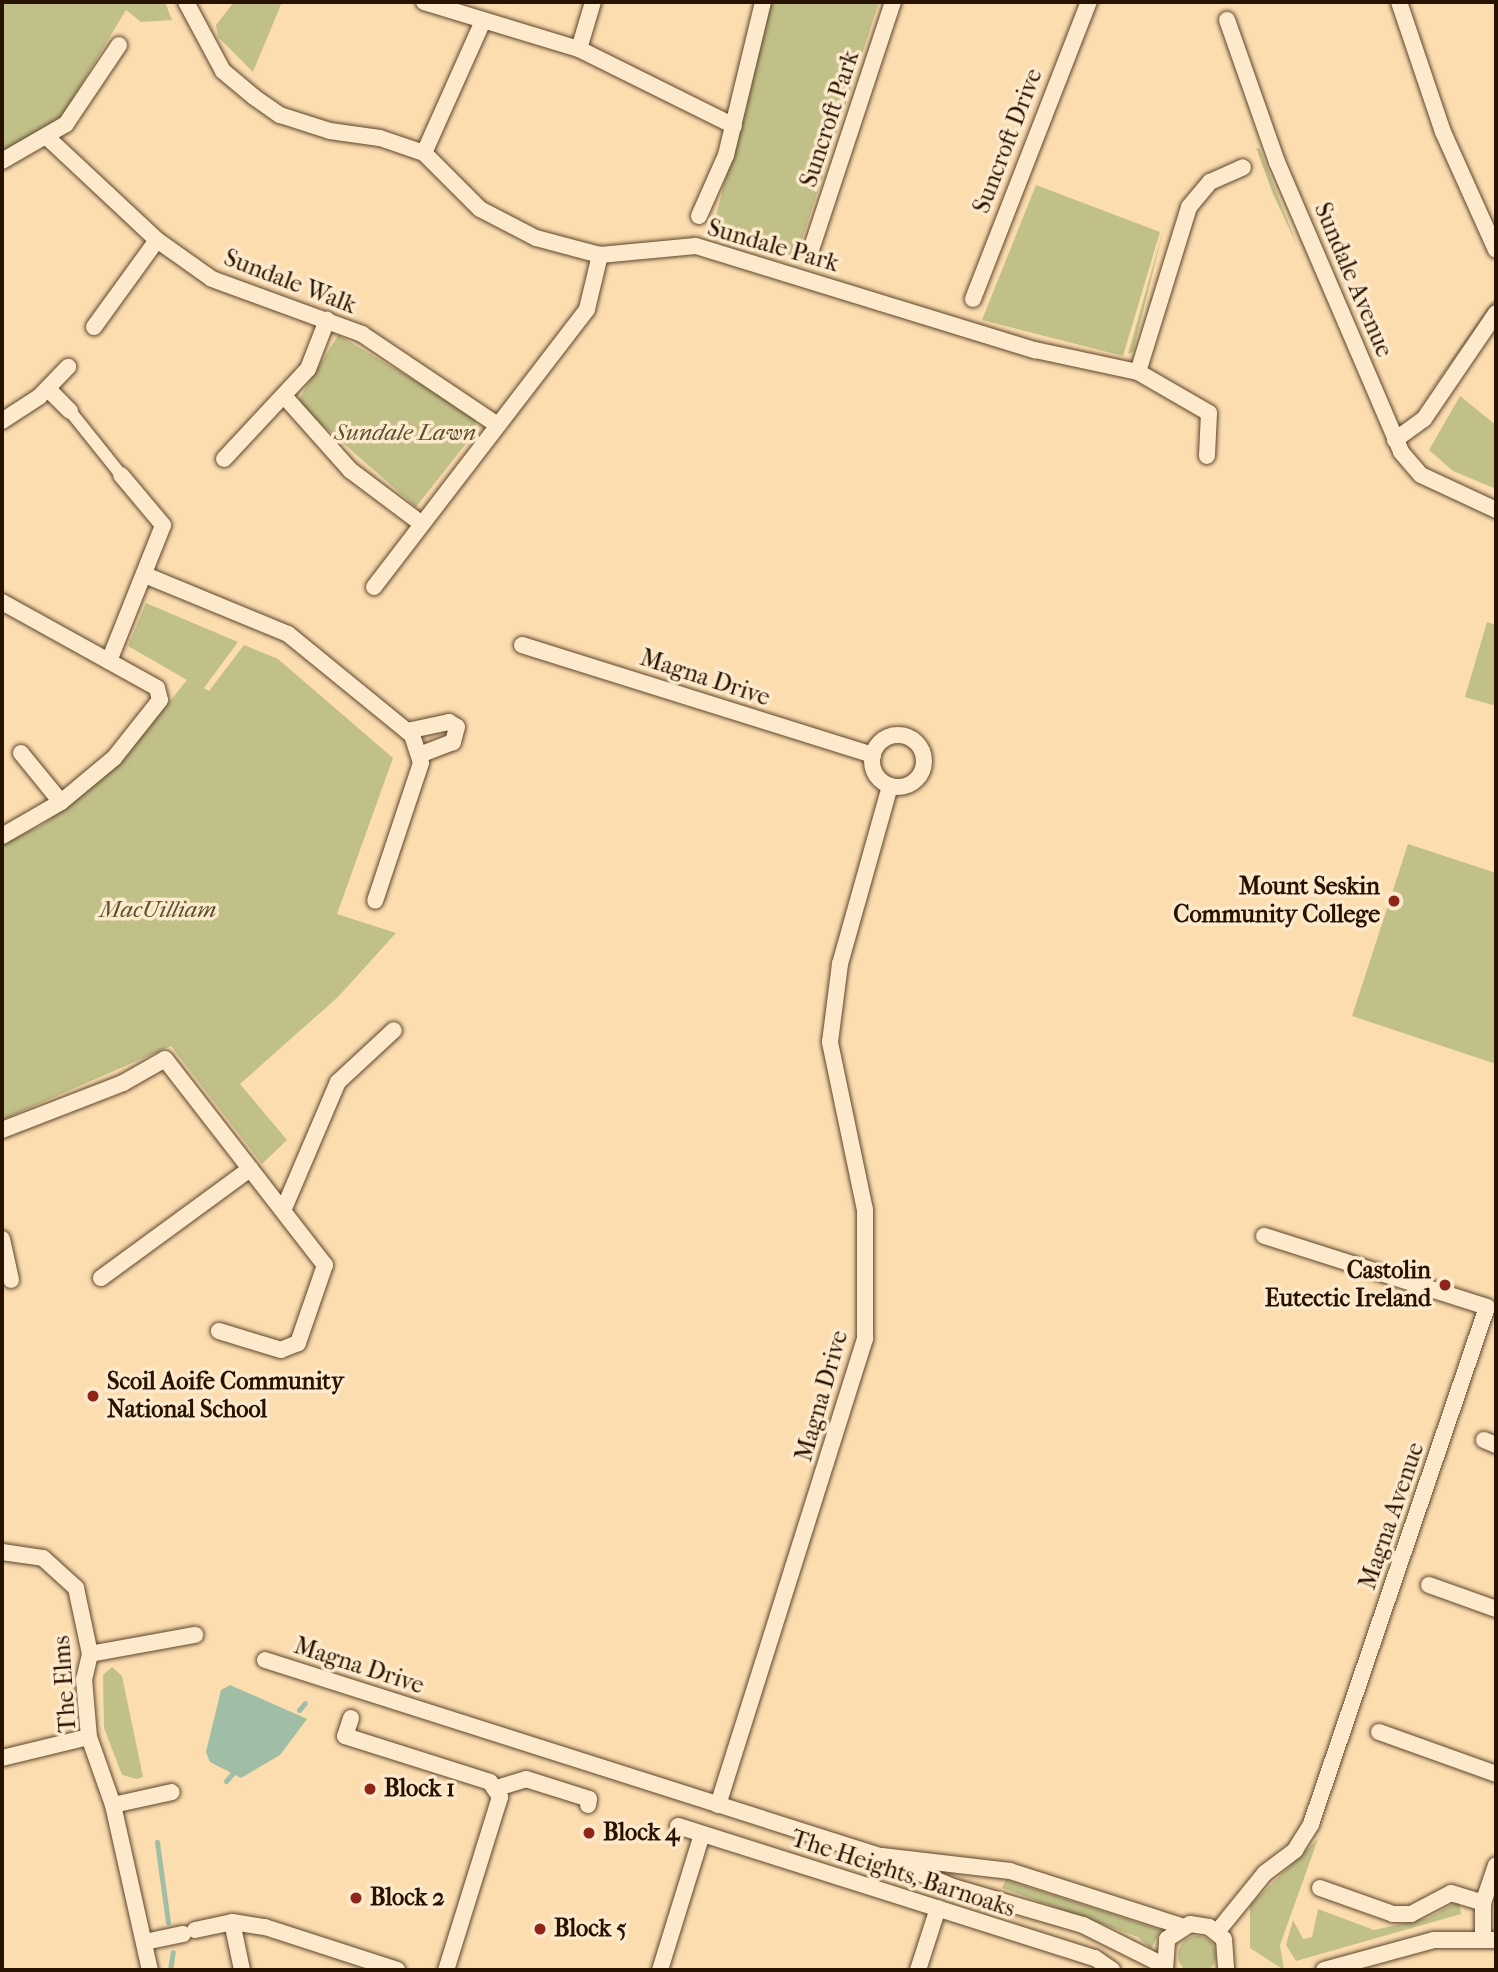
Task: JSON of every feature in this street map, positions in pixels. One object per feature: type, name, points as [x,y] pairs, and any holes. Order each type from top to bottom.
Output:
[{"type":"street","points":[[186,2],[223,71],[280,115],[424,153],[483,21]]},
{"type":"street","points":[[424,2],[579,49],[734,126]]},
{"type":"street","points":[[579,49],[593,2]]},
{"type":"street","points":[[699,216],[734,126],[763,2]]},
{"type":"street","name":"Suncroft Park","points":[[811,250],[893,2]]},
{"type":"street","name":"Suncroft Drive","points":[[973,299],[1089,2]]},
{"type":"street","points":[[1399,2],[1443,132],[1496,250]]},
{"type":"street","name":"Sundale Avenue","points":[[1227,20],[1276,159],[1395,440],[1419,474],[1496,510]]},
{"type":"street","points":[[2,161],[49,139],[73,117],[119,45]]},
{"type":"street","name":"Sundale Walk","points":[[49,139],[157,240],[212,279],[362,334],[496,424]]},
{"type":"street","name":"Sundale Park","points":[[424,153],[480,209],[536,238],[600,256],[696,246],[1035,350],[1138,372],[1209,413],[1208,457]]},
{"type":"street","points":[[1138,372],[1189,207],[1210,182],[1243,167]]},
{"type":"street","points":[[94,327],[157,240]]},
{"type":"street","points":[[374,587],[496,424],[587,309],[600,256]]},
{"type":"street","points":[[1395,440],[1424,418],[1496,313]]},
{"type":"street","points":[[224,459],[285,397],[308,369],[327,320]]},
{"type":"street","points":[[2,421],[48,389],[68,366]]},
{"type":"street","points":[[48,389],[70,411],[163,525],[109,662]]},
{"type":"street","points":[[285,397],[349,470],[422,524]]},
{"type":"street","points":[[145,575],[288,635],[407,731],[421,754],[375,901]]},
{"type":"street","points":[[2,602],[157,688],[160,700],[141,729],[61,802],[2,836]]},
{"type":"street","name":"Magna Drive","points":[[522,645],[873,755]]},
{"type":"street","points":[[407,731],[443,723],[457,727],[453,742],[421,754]]},
{"type":"street","points":[[899,735],[920,748],[920,774],[907,785],[890,786],[874,770],[873,755],[882,740],[899,735]]},
{"type":"street","points":[[21,752],[61,802]]},
{"type":"street","name":"Magna Drive","points":[[718,1805],[865,1339],[866,1210],[830,1042],[840,964],[890,786]]},
{"type":"street","points":[[285,1206],[338,1082],[394,1030]]},
{"type":"street","points":[[2,1130],[123,1083],[165,1059],[250,1169],[285,1206],[325,1265],[302,1336],[281,1350],[219,1331]]},
{"type":"street","points":[[101,1278],[250,1169]]},
{"type":"street","name":"Magna Avenue","points":[[1217,1932],[1265,1873],[1295,1850],[1311,1824],[1487,1307],[1264,1236]]},
{"type":"street","points":[[2,1240],[11,1280]]},
{"type":"street","name":"The Elms","points":[[2,1552],[43,1558],[67,1574],[90,1654],[84,1679],[89,1737],[113,1805],[150,1970]]},
{"type":"street","points":[[1429,1586],[1496,1609]]},
{"type":"street","points":[[90,1654],[195,1635]]},
{"type":"street","name":"Magna Drive","points":[[265,1660],[880,1856],[953,1887],[1083,1926],[1164,1968]]},
{"type":"street","points":[[351,1718],[345,1736],[497,1788],[526,1779],[589,1799],[588,1805]]},
{"type":"street","points":[[1379,1732],[1496,1774]]},
{"type":"street","points":[[2,1758],[89,1737]]},
{"type":"street","points":[[446,1970],[500,1797],[497,1788]]},
{"type":"street","points":[[113,1805],[172,1792]]},
{"type":"street","name":"The Heights, Barnoaks","points":[[678,1826],[1096,1958],[1112,1970]]},
{"type":"street","points":[[660,1970],[702,1834]]},
{"type":"street","name":"Magna Drive","points":[[880,1856],[1010,1871],[1181,1927],[1200,1924],[1217,1932]]},
{"type":"street","points":[[1324,1970],[1434,1940],[1489,1939],[1483,1903],[1496,1865]]},
{"type":"street","points":[[1320,1888],[1393,1914],[1411,1914],[1451,1893],[1483,1903]]},
{"type":"street","points":[[918,1970],[937,1908]]},
{"type":"street","points":[[232,1922],[242,1970]]},
{"type":"street","points":[[145,1942],[232,1922],[397,1970]]},
{"type":"street","points":[[1164,1968],[1167,1938],[1181,1927]]},
{"type":"street","points":[[1217,1932],[1228,1948],[1229,1970]]},
{"type":"green space","points":[[2,2],[165,2],[172,20],[141,22],[126,10],[61,118],[2,153]]},
{"type":"green space","points":[[234,2],[282,2],[253,72],[218,37],[216,25]]},
{"type":"green space","points":[[770,2],[879,2],[796,258],[711,236]]},
{"type":"green space","points":[[1256,148],[1260,149],[1297,245],[1273,194]]},
{"type":"green space","points":[[1036,185],[1160,232],[1123,356],[982,320]]},
{"type":"green space","points":[[1164,227],[1133,352],[1128,354]]},
{"type":"green space","points":[[1496,296],[1496,302],[1420,404]]},
{"type":"green space","name":"Sundale Lawn","points":[[338,335],[475,416],[476,431],[416,507],[303,408],[299,399]]},
{"type":"green space","points":[[1460,396],[1496,425],[1496,489],[1453,471],[1429,450]]},
{"type":"green space","name":"MacUilliam","points":[[146,603],[238,642],[204,688],[209,691],[244,645],[278,659],[393,758],[337,914],[396,933],[338,997],[240,1084],[287,1140],[262,1164],[171,1046],[2,1120],[2,844],[43,825],[118,764],[187,680],[128,646]]},
{"type":"green space","points":[[1487,622],[1496,625],[1496,706],[1465,697]]},
{"type":"green space","points":[[1408,844],[1496,873],[1496,1064],[1352,1016]]},
{"type":"green space","points":[[112,1667],[122,1676],[143,1777],[137,1779],[122,1775],[104,1728],[103,1675]]},
{"type":"green space","points":[[1318,1839],[1280,1945],[1284,1970],[1250,1948],[1250,1905]]},
{"type":"green space","points":[[1006,1880],[1161,1930],[1151,1949],[1138,1937],[1002,1888]]},
{"type":"green space","points":[[1459,1901],[1461,1914],[1296,1961],[1286,1945],[1293,1920],[1303,1939],[1312,1937],[1318,1909],[1374,1930],[1428,1918]]},
{"type":"green space","points":[[1197,1936],[1210,1942],[1216,1955],[1210,1968],[1197,1974],[1184,1968],[1178,1955],[1184,1942]]},
{"type":"shaded area","points":[[230,1685],[307,1719],[280,1755],[241,1778],[210,1762],[206,1752],[221,1690]]},
{"type":"waterway","points":[[299,1710],[305,1703]]},
{"type":"waterway","points":[[226,1781],[233,1773]]},
{"type":"waterway","points":[[157,1842],[168,1922]]},
{"type":"waterway","points":[[170,1970],[173,1952]]},
{"type":"place","name":"Mount Seskin Community College","points":[[1394,901]]},
{"type":"place","name":"Castolin Eutectic Ireland","points":[[1445,1285]]},
{"type":"place","name":"Scoil Aoife Community National School","points":[[93,1396]]},
{"type":"place","name":"Block 1","points":[[370,1789]]},
{"type":"place","name":"Block 4","points":[[589,1833]]},
{"type":"place","name":"Block 2","points":[[356,1898]]},
{"type":"place","name":"Block 5","points":[[540,1929]]}]
